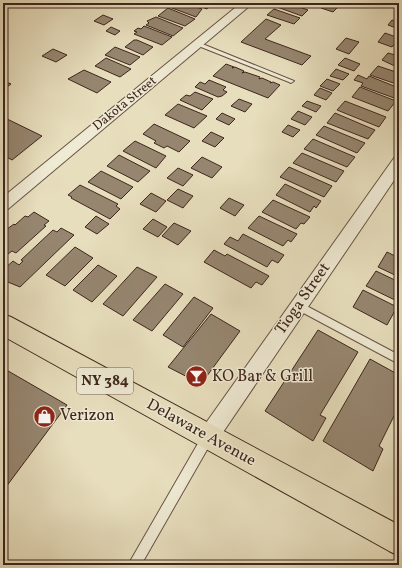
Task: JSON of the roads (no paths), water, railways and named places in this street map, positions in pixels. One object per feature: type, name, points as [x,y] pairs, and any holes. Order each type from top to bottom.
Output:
[{"type":"main road","name":"Delaware Avenue","points":[[3,324],[399,541]]},
{"type":"street","name":"Dakota Street","points":[[3,205],[248,3]]},
{"type":"street","name":"Tioga Street","points":[[208,437],[399,162]]},
{"type":"lane","points":[[198,44],[291,81]]},
{"type":"lane","points":[[299,306],[399,360]]},
{"type":"lane","points":[[134,565],[208,437]]},
{"type":"place","name":"KO Bar & Grill","points":[[196,377]]},
{"type":"place","name":"Verizon","points":[[44,416]]}]
